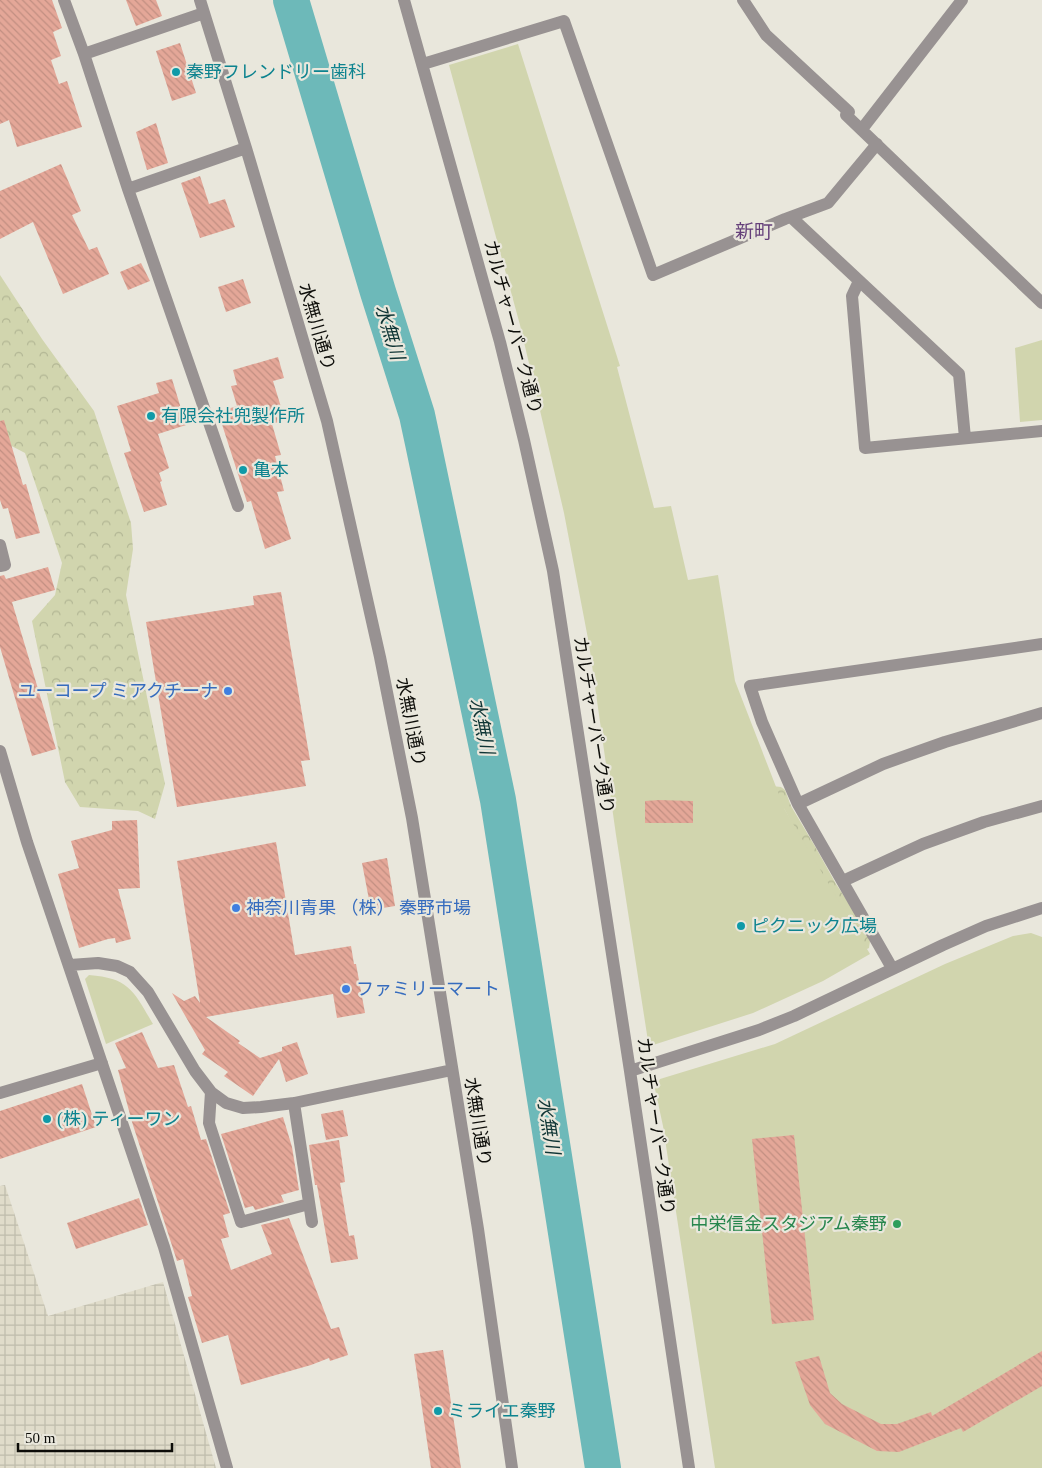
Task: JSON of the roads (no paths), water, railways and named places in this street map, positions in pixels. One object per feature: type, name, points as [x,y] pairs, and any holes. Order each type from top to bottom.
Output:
[{"type":"street","points":[[64,0],[238,506]]},
{"type":"street","name":"水無川通り","points":[[200,0],[327,421],[380,657],[412,818],[478,1229],[512,1468]]},
{"type":"street","name":"カルチャーパーク通り","points":[[404,0],[500,342],[553,571],[689,1468]]},
{"type":"street","points":[[743,0],[766,35],[849,112],[846,115],[1042,303]]},
{"type":"street","points":[[862,129],[962,0]]},
{"type":"street","points":[[84,54],[204,12]]},
{"type":"street","points":[[423,64],[564,21],[653,275],[828,203],[877,144]]},
{"type":"street","points":[[128,189],[246,148]]},
{"type":"street","points":[[791,218],[959,374],[965,438]]},
{"type":"street","points":[[859,281],[852,296],[865,448],[1042,431]]},
{"type":"street","points":[[0,545],[5,565],[0,566]]},
{"type":"street","points":[[892,968],[798,804],[762,722],[750,686],[1042,644]]},
{"type":"street","points":[[798,804],[883,764],[944,742],[1042,713]]},
{"type":"street","points":[[0,751],[27,842],[164,1247],[227,1468]]},
{"type":"street","points":[[843,881],[923,844],[984,822],[1042,806]]},
{"type":"street","points":[[630,1071],[759,1030],[794,1016],[892,968],[986,926],[1042,908]]},
{"type":"street","points":[[70,965],[98,962],[117,966],[130,972],[148,992],[195,1072],[211,1092],[226,1103],[243,1108],[261,1108],[294,1103],[452,1070]]},
{"type":"street","points":[[0,1093],[102,1063]]},
{"type":"street","points":[[211,1092],[209,1123],[241,1222],[309,1204]]},
{"type":"street","points":[[294,1103],[312,1222]]},
{"type":"waterway","name":"水無川","points":[[291,0],[378,292],[417,415],[423,443],[498,800],[603,1468]]},
{"type":"place","name":"秦野フレンドリー歯科","points":[[176,72]]},
{"type":"place","name":"有限会社兜製作所","points":[[151,416]]},
{"type":"place","name":"亀本","points":[[243,470]]},
{"type":"place","name":"ユーコープ ミアクチーナ","points":[[228,691]]},
{"type":"place","name":"神奈川青果 （株） 秦野市場","points":[[236,908]]},
{"type":"place","name":"ピクニック広場","points":[[741,926]]},
{"type":"place","name":"ファミリーマート","points":[[346,989]]},
{"type":"place","name":"(株) ティーワン","points":[[47,1119]]},
{"type":"place","name":"中栄信金スタジアム秦野","points":[[897,1224]]},
{"type":"place","name":"ミライエ秦野","points":[[438,1411]]},
{"type":"district","name":"新町","points":[[754,231]]}]
